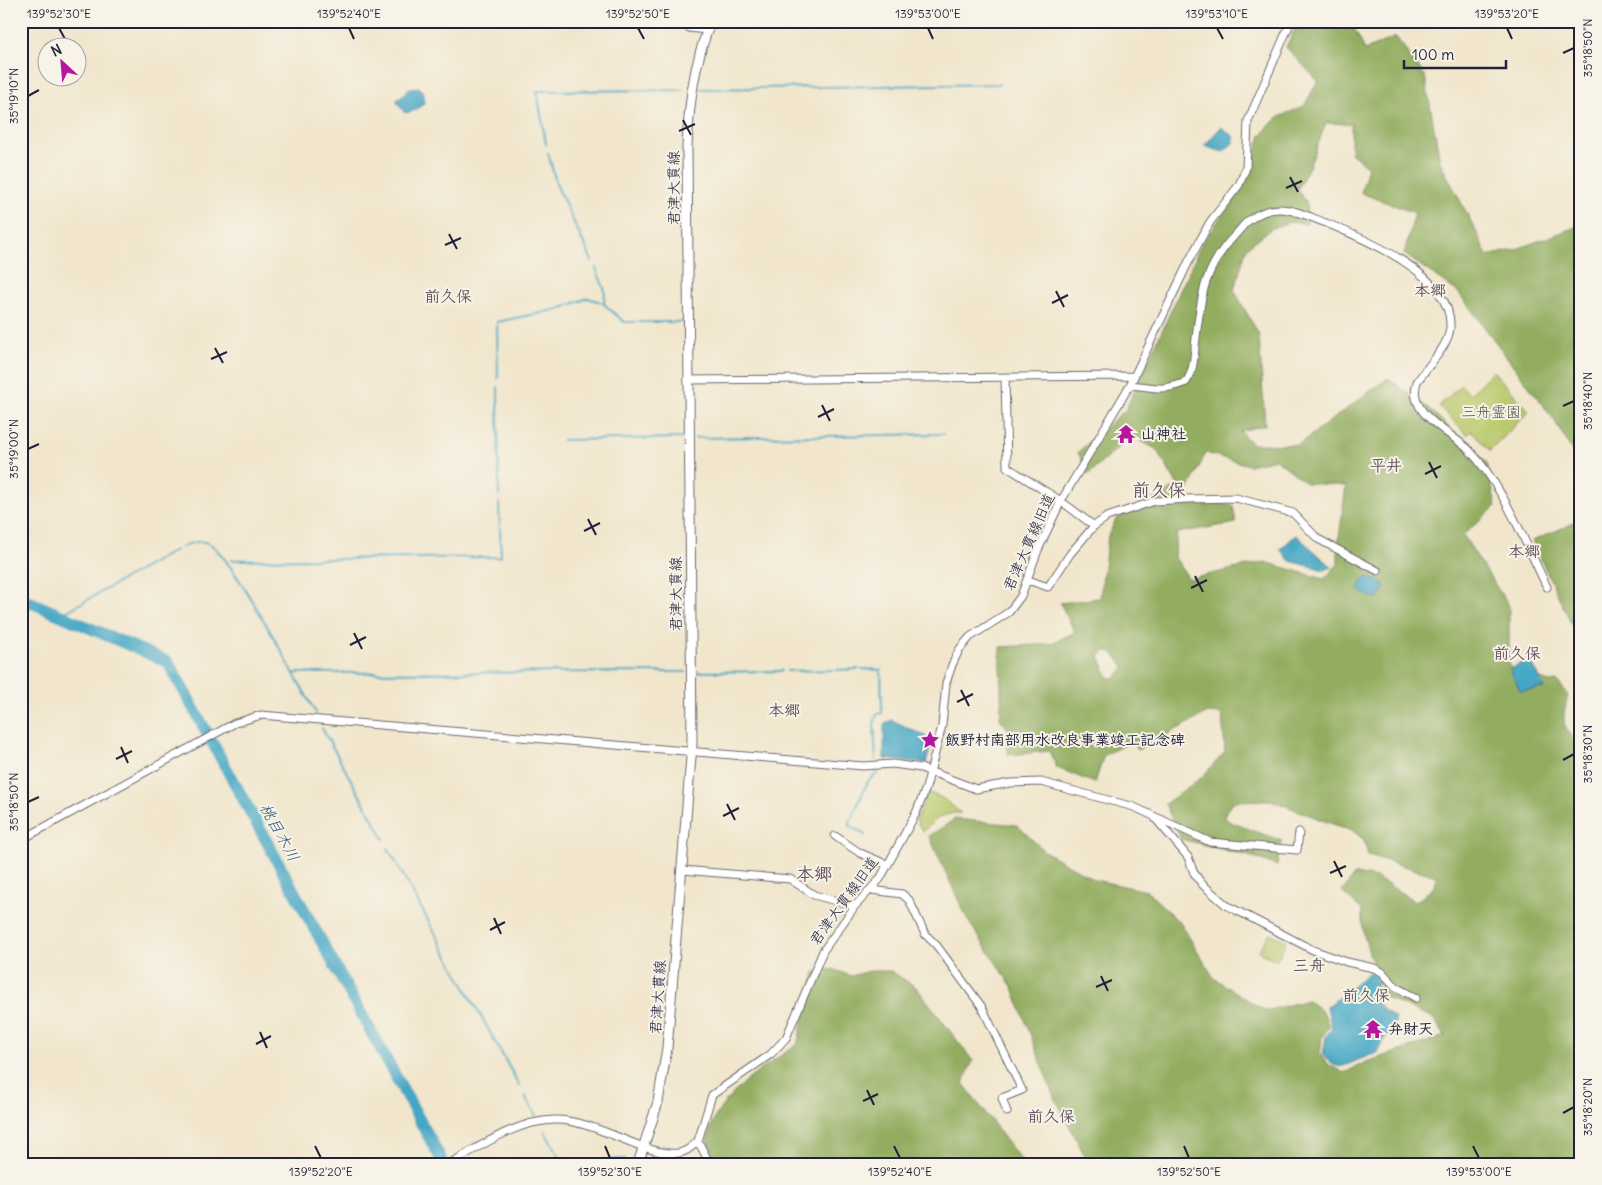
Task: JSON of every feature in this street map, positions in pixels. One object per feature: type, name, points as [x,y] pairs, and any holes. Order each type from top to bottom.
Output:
[{"type":"main road","name":"君津大貫線","points":[[638,1164],[664,1070],[692,752],[687,264],[689,100],[711,21]]},
{"type":"street","points":[[686,21],[689,28],[707,30]]},
{"type":"street","name":"君津大貫線旧道","points":[[698,1141],[712,1095],[771,1054],[786,1038],[823,951],[855,906],[871,890],[888,865],[916,813],[930,772],[942,726],[946,683],[955,658],[970,637],[1009,612],[1021,596],[1038,550],[1061,501],[1130,385],[1189,261],[1210,222],[1239,185],[1246,168],[1248,121],[1291,21]]},
{"type":"street","points":[[1130,385],[1168,389],[1186,382],[1190,375],[1200,298],[1205,281],[1219,254],[1250,219],[1270,210],[1281,209],[1298,212],[1382,248],[1423,276],[1437,290],[1448,315],[1449,333],[1417,382],[1415,389],[1416,399],[1423,411],[1468,449],[1485,468],[1547,587]]},
{"type":"street","points":[[688,380],[1134,376]]},
{"type":"street","points":[[1006,377],[1006,467],[1061,501],[1094,526]]},
{"type":"street","points":[[1028,580],[1048,586],[1070,554],[1094,526],[1107,517],[1155,501],[1236,498],[1293,513],[1318,539],[1378,571]]},
{"type":"street","points":[[21,840],[206,738],[244,719],[268,716],[863,766],[893,764],[930,772],[976,789],[1029,781],[1048,783],[1134,807],[1210,842],[1297,850],[1299,832]]},
{"type":"street","points":[[1154,817],[1188,857],[1194,873],[1202,884],[1226,905],[1313,950],[1347,962],[1374,968],[1382,972],[1396,987],[1416,998]]},
{"type":"street","points":[[836,836],[860,853],[888,865]]},
{"type":"street","points":[[682,870],[790,879],[814,895],[855,906]]},
{"type":"street","points":[[871,890],[902,894],[909,900],[924,934],[937,946],[982,1007],[1022,1090],[1002,1098],[1007,1112]]},
{"type":"street","points":[[449,1164],[516,1128],[553,1120],[591,1125],[644,1146],[665,1152],[680,1153],[698,1141],[710,1164]]},
{"type":"green space","points":[[1299,21],[1354,21],[1354,28],[1365,50],[1396,37],[1425,76],[1440,162],[1487,256],[1514,250],[1581,225],[1581,466],[1554,420],[1458,292],[1404,254],[1415,213],[1361,193],[1368,167],[1351,153],[1351,124],[1326,123],[1310,165],[1297,190],[1306,201],[1307,224],[1290,222],[1271,229],[1247,247],[1234,290],[1259,335],[1265,425],[1240,431],[1252,444],[1298,445],[1388,378],[1428,408],[1487,463],[1496,506],[1463,535],[1509,606],[1509,667],[1549,682],[1557,681],[1568,694],[1565,708],[1565,724],[1575,741],[1581,742],[1581,1164],[1089,1164],[1052,1092],[1013,988],[967,919],[929,836],[955,819],[1017,825],[1044,851],[1095,880],[1147,891],[1181,924],[1214,978],[1265,1011],[1308,1000],[1324,1013],[1329,1027],[1322,1037],[1320,1054],[1327,1064],[1344,1073],[1366,1062],[1445,1036],[1433,1018],[1382,996],[1366,943],[1362,910],[1342,892],[1355,874],[1377,878],[1416,902],[1434,887],[1436,876],[1368,855],[1364,840],[1352,830],[1271,800],[1234,801],[1226,811],[1225,817],[1230,822],[1282,841],[1277,866],[1257,858],[1181,839],[1165,804],[1203,776],[1225,752],[1222,714],[1208,713],[1137,750],[1133,741],[1104,755],[1095,783],[1057,768],[1049,751],[1009,755],[1005,738],[1009,730],[1000,719],[1000,647],[1050,644],[1075,632],[1060,603],[1100,598],[1108,536],[1116,519],[1178,486],[1156,449],[1131,436],[1088,475],[1078,452],[1126,409],[1202,243],[1230,205],[1251,170],[1261,135],[1277,118],[1304,106],[1318,81],[1286,47]],"holes":[[[1206,453],[1249,465],[1276,459],[1306,483],[1346,486],[1338,545],[1338,564],[1324,579],[1265,562],[1189,579],[1174,556],[1177,533],[1236,523],[1233,506],[1184,498]],[[1106,651],[1111,651],[1125,667],[1114,678],[1108,677],[1099,656]]]},
{"type":"green space","name":"三舟霊園","points":[[1493,371],[1529,411],[1490,451],[1472,431],[1467,435],[1439,406],[1461,385],[1470,394]]},
{"type":"green space","points":[[1581,520],[1581,644],[1532,541]]},
{"type":"green space","points":[[930,793],[942,798],[961,813],[939,818],[923,832],[916,820],[927,794]]},
{"type":"green space","points":[[1270,933],[1286,941],[1277,960],[1262,954],[1259,950]]},
{"type":"green space","points":[[833,969],[851,976],[870,971],[891,971],[917,988],[973,1061],[963,1083],[1024,1164],[715,1164],[709,1148],[708,1138],[719,1110],[743,1084],[797,1045],[815,972]]},
{"type":"water","points":[[419,87],[424,93],[424,103],[416,110],[405,113],[396,101],[410,88]]},
{"type":"water","points":[[1221,127],[1233,136],[1234,142],[1223,152],[1204,146]]},
{"type":"water","points":[[1296,535],[1332,567],[1325,570],[1290,561],[1280,549]]},
{"type":"water","points":[[1368,577],[1383,583],[1384,589],[1378,599],[1366,595],[1359,590],[1362,580]]},
{"type":"water","points":[[1529,659],[1544,688],[1520,691],[1510,669]]},
{"type":"water","points":[[892,720],[929,738],[928,742],[932,743],[926,763],[884,759],[884,724]]},
{"type":"water","points":[[1372,970],[1376,977],[1377,1002],[1396,1019],[1390,1035],[1385,1037],[1377,1053],[1344,1066],[1334,1065],[1323,1055],[1326,1036],[1332,1029],[1327,1007]]},
{"type":"waterway","points":[[701,89],[999,84]]},
{"type":"waterway","points":[[546,144],[537,91],[682,90]]},
{"type":"waterway","points":[[548,153],[557,186],[592,261]]},
{"type":"waterway","points":[[498,378],[497,322],[559,309],[588,298],[604,303],[605,291],[596,268]]},
{"type":"waterway","points":[[604,304],[624,322],[685,322]]},
{"type":"waterway","points":[[498,387],[499,495]]},
{"type":"waterway","points":[[695,438],[943,434]]},
{"type":"waterway","points":[[563,440],[683,438]]},
{"type":"waterway","points":[[231,560],[501,557],[499,503]]},
{"type":"waterway","points":[[182,547],[195,542],[205,542],[218,551],[247,593],[316,713]]},
{"type":"waterway","points":[[62,614],[176,550]]},
{"type":"waterway","name":"桃目木川","points":[[21,598],[168,662],[441,1159]]},
{"type":"waterway","points":[[837,670],[859,669]]},
{"type":"waterway","points":[[862,669],[881,670],[882,713],[877,714],[874,724],[876,760]]},
{"type":"waterway","points":[[787,671],[833,670]]},
{"type":"waterway","points":[[698,672],[782,671]]},
{"type":"waterway","points":[[293,673],[686,672]]},
{"type":"waterway","points":[[322,728],[384,839]]},
{"type":"waterway","points":[[865,835],[849,825],[868,781],[878,773]]},
{"type":"waterway","points":[[388,848],[519,1085]]},
{"type":"waterway","points":[[525,1096],[536,1116]]},
{"type":"waterway","points":[[544,1130],[563,1163],[626,1159]]},
{"type":"place","name":"山神社","points":[[1126,434]]},
{"type":"place","name":"飯野村南部用水改良事業竣工記念碑","points":[[930,740]]},
{"type":"place","name":"弁財天","points":[[1373,1029]]},
{"type":"district","name":"本郷","points":[[1430,290]]},
{"type":"district","name":"前久保","points":[[448,296]]},
{"type":"district","name":"平井","points":[[1386,465]]},
{"type":"district","name":"前久保","points":[[1159,490]]},
{"type":"district","name":"本郷","points":[[1524,551]]},
{"type":"district","name":"前久保","points":[[1517,653]]},
{"type":"district","name":"本郷","points":[[784,710]]},
{"type":"district","name":"本郷","points":[[814,874]]},
{"type":"district","name":"三舟","points":[[1309,965]]},
{"type":"district","name":"前久保","points":[[1366,995]]},
{"type":"district","name":"前久保","points":[[1051,1116]]}]
